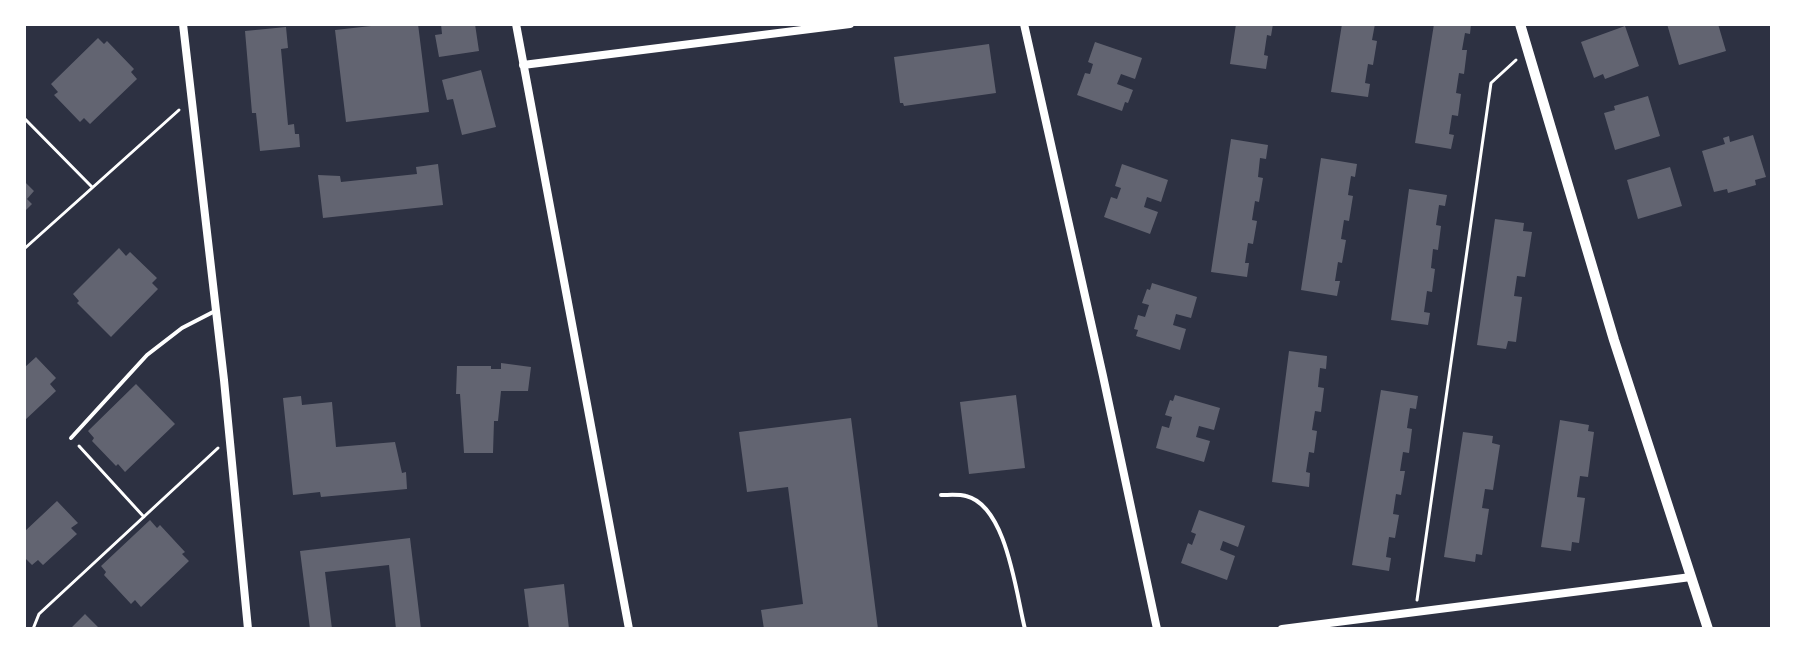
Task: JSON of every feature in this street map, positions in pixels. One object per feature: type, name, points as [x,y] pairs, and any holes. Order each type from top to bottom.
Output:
[{"type":"street","points":[[183,24],[248,629]]},
{"type":"street","points":[[516,24],[629,629]]},
{"type":"street","points":[[523,65],[850,24]]},
{"type":"street","points":[[1024,24],[1157,629]]},
{"type":"street","points":[[1520,24],[1614,340],[1708,629]]},
{"type":"street","points":[[1282,629],[1691,577]]},
{"type":"lane","points":[[71,438],[147,355],[182,328],[216,311]]},
{"type":"lane","points":[[941,495],[968,496],[991,512],[1003,539],[1025,629]]},
{"type":"path","points":[[1416,612],[1491,83],[1527,50]]},
{"type":"path","points":[[24,249],[191,98]]},
{"type":"path","points":[[24,118],[92,187]]},
{"type":"path","points":[[71,438],[144,517]]},
{"type":"path","points":[[33,629],[39,614],[229,438]]},
{"type":"building","points":[[418,24],[429,112],[346,122],[335,30]]},
{"type":"building","points":[[441,24],[475,24],[479,51],[439,57],[435,35],[442,34]]},
{"type":"building","points":[[1236,24],[1273,24],[1271,36],[1267,35],[1264,55],[1268,56],[1266,69],[1230,64]]},
{"type":"building","points":[[1342,24],[1375,24],[1372,40],[1377,41],[1373,65],[1368,64],[1365,83],[1370,84],[1368,97],[1331,92]]},
{"type":"building","points":[[1434,24],[1471,24],[1470,34],[1465,33],[1462,50],[1467,50],[1464,74],[1459,73],[1456,93],[1461,94],[1458,116],[1452,115],[1449,134],[1454,135],[1451,149],[1415,143]]},
{"type":"building","points":[[1667,24],[1718,24],[1726,51],[1679,65]]},
{"type":"building","points":[[1625,26],[1639,66],[1605,79],[1603,74],[1594,78],[1581,42]]},
{"type":"building","points":[[286,27],[288,48],[281,49],[288,125],[294,124],[300,147],[260,151],[256,113],[252,113],[245,31]]},
{"type":"building","points":[[98,38],[104,44],[107,41],[134,69],[131,72],[137,79],[90,124],[84,118],[80,122],[54,95],[58,92],[51,84]]},
{"type":"building","points":[[1095,42],[1142,58],[1135,79],[1121,74],[1117,84],[1133,90],[1122,111],[1077,95],[1085,73],[1090,74],[1093,64],[1088,62]]},
{"type":"building","points":[[989,44],[996,93],[904,106],[900,103],[894,57]]},
{"type":"building","points":[[481,70],[496,127],[462,135],[453,99],[447,100],[442,80]]},
{"type":"building","points":[[1648,96],[1660,136],[1615,150],[1604,113],[1615,110],[1614,106]]},
{"type":"building","points":[[1753,135],[1766,177],[1755,180],[1756,185],[1728,193],[1727,189],[1714,192],[1702,151],[1725,144],[1723,138],[1729,136],[1730,142]]},
{"type":"building","points":[[1231,139],[1268,145],[1266,159],[1260,158],[1258,177],[1263,178],[1252,220],[1257,221],[1253,244],[1248,243],[1245,263],[1249,263],[1247,277],[1211,272]]},
{"type":"building","points":[[1321,158],[1357,164],[1355,177],[1351,176],[1348,195],[1353,196],[1349,221],[1344,220],[1341,239],[1346,240],[1342,263],[1338,262],[1335,281],[1340,281],[1337,296],[1301,290]]},
{"type":"building","points":[[438,164],[443,205],[323,218],[318,175],[340,176],[341,182],[417,174],[416,167]]},
{"type":"building","points":[[1122,164],[1168,180],[1161,202],[1147,197],[1144,207],[1158,212],[1150,234],[1104,217],[1111,197],[1117,199],[1121,188],[1115,186]]},
{"type":"building","points":[[1670,167],[1682,206],[1638,219],[1627,180]]},
{"type":"building","points":[[24,181],[34,191],[27,199],[32,204],[24,212]]},
{"type":"building","points":[[1409,189],[1447,195],[1445,206],[1439,205],[1436,225],[1441,226],[1438,250],[1433,249],[1431,268],[1435,269],[1432,292],[1427,291],[1424,312],[1430,313],[1428,325],[1391,320]]},
{"type":"building","points":[[1495,219],[1524,223],[1523,231],[1532,232],[1525,277],[1517,276],[1514,296],[1522,297],[1516,342],[1508,341],[1506,349],[1477,345]]},
{"type":"building","points":[[119,248],[126,256],[130,252],[157,278],[152,283],[158,289],[111,337],[77,303],[79,301],[73,294]]},
{"type":"building","points":[[1152,283],[1197,297],[1191,318],[1176,314],[1173,325],[1186,329],[1180,350],[1136,336],[1138,330],[1134,329],[1138,315],[1145,317],[1149,305],[1142,303]]},
{"type":"building","points":[[1289,351],[1327,356],[1326,369],[1320,368],[1318,387],[1324,388],[1321,412],[1315,411],[1312,430],[1317,431],[1314,453],[1309,452],[1306,472],[1310,473],[1309,487],[1272,482]]},
{"type":"building","points":[[36,357],[56,378],[50,384],[56,391],[24,421],[24,368]]},
{"type":"building","points":[[501,363],[531,367],[528,391],[501,391],[498,421],[494,421],[493,453],[464,453],[460,394],[456,394],[457,366],[501,369]]},
{"type":"building","points":[[136,384],[175,424],[125,472],[92,441],[94,438],[88,431]]},
{"type":"building","points":[[1381,390],[1418,396],[1416,409],[1410,408],[1407,428],[1412,429],[1409,453],[1403,452],[1400,471],[1405,471],[1401,495],[1396,494],[1393,514],[1399,515],[1395,538],[1389,537],[1386,557],[1391,558],[1389,571],[1352,565]]},
{"type":"building","points":[[1016,395],[1025,468],[969,474],[960,402]]},
{"type":"building","points":[[1175,395],[1220,408],[1214,430],[1199,426],[1196,437],[1210,441],[1204,462],[1156,448],[1162,426],[1169,428],[1172,417],[1165,415]]},
{"type":"building","points":[[301,396],[302,405],[332,402],[336,447],[395,442],[402,473],[406,472],[407,489],[321,497],[320,492],[293,495],[283,398]]},
{"type":"building","points":[[851,418],[878,629],[764,629],[761,610],[803,604],[788,487],[747,492],[739,432]]},
{"type":"building","points":[[1560,420],[1589,425],[1588,431],[1594,432],[1588,477],[1580,476],[1577,497],[1585,498],[1579,543],[1572,542],[1571,551],[1541,547]]},
{"type":"building","points":[[1463,432],[1493,436],[1492,443],[1500,445],[1493,490],[1485,489],[1482,508],[1489,509],[1482,555],[1476,554],[1475,562],[1444,557]]},
{"type":"building","points":[[57,501],[78,523],[71,528],[77,534],[43,565],[38,560],[32,565],[24,557],[24,532]]},
{"type":"building","points":[[1199,510],[1245,526],[1238,547],[1223,541],[1220,550],[1235,556],[1227,580],[1181,563],[1188,543],[1192,545],[1196,534],[1191,532]]},
{"type":"building","points":[[150,520],[157,528],[160,525],[185,552],[182,554],[189,561],[141,607],[135,600],[131,604],[104,575],[106,572],[101,566]]},
{"type":"building","points":[[410,538],[421,629],[396,629],[389,565],[325,572],[332,629],[310,629],[300,551]]},
{"type":"building","points":[[564,584],[569,629],[529,629],[524,589]]},
{"type":"building","points":[[85,614],[100,629],[70,629]]}]
